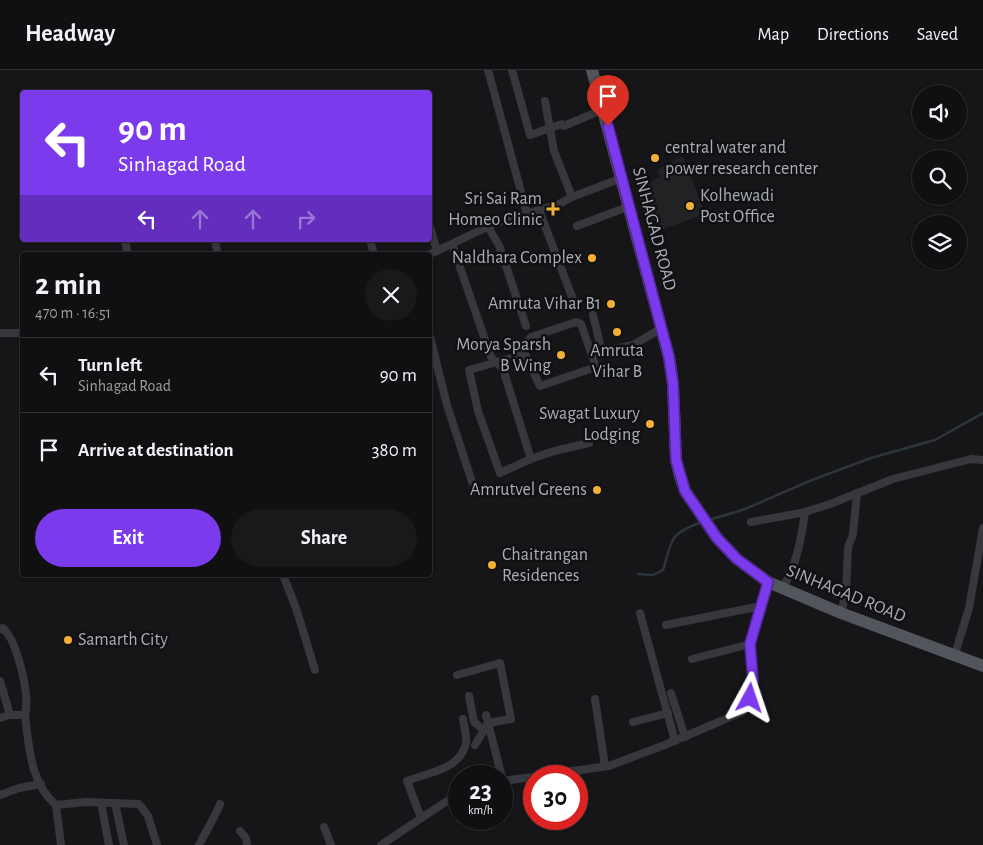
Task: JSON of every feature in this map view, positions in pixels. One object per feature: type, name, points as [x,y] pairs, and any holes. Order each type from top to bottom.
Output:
[{"type":"main road","name":"SINHAGAD ROAD","points":[[592,70],[662,328],[673,384],[676,460],[685,491],[717,538],[737,559],[768,582],[841,613],[983,666]]},
{"type":"street","points":[[488,70],[528,214]]},
{"type":"street","points":[[512,70],[530,135],[550,127],[562,124],[564,126],[604,109]]},
{"type":"street","points":[[545,101],[554,151],[572,198]]},
{"type":"street","points":[[432,253],[498,222],[559,204],[622,178]]},
{"type":"street","points":[[578,226],[630,206]]},
{"type":"street","points":[[539,210],[574,302]]},
{"type":"street","points":[[488,227],[499,245],[526,326]]},
{"type":"street","points":[[432,233],[438,251]]},
{"type":"street","points":[[452,244],[491,357],[503,368],[531,460]]},
{"type":"street","points":[[593,315],[602,352],[633,345],[662,328]]},
{"type":"street","points":[[576,322],[581,324],[596,367],[540,386],[525,354],[526,343],[531,337],[576,322]]},
{"type":"street","points":[[0,333],[20,334]]},
{"type":"street","points":[[432,345],[448,405],[472,482]]},
{"type":"street","points":[[525,354],[469,370],[478,411],[500,472],[554,451],[589,444]]},
{"type":"street","points":[[752,522],[806,512],[893,479],[971,459],[983,460]]},
{"type":"street","points":[[841,613],[847,587],[848,548],[853,534],[857,492]]},
{"type":"street","points":[[783,588],[793,570],[801,546],[806,512]]},
{"type":"street","points":[[955,654],[969,608],[983,528]]},
{"type":"street","points":[[284,577],[296,608],[315,670]]},
{"type":"street","points":[[588,768],[605,766],[675,741],[742,712],[750,698],[753,680],[750,644],[768,582]]},
{"type":"street","points":[[666,625],[761,606]]},
{"type":"street","points":[[640,613],[675,741]]},
{"type":"street","points":[[0,629],[3,628],[12,639],[24,683],[27,708],[25,718],[30,760],[46,796],[56,804],[139,804],[148,816],[157,845]]},
{"type":"street","points":[[692,659],[750,644]]},
{"type":"street","points":[[457,675],[500,663],[511,719],[482,720]]},
{"type":"street","points":[[0,681],[10,715]]},
{"type":"street","points":[[671,693],[685,736]]},
{"type":"street","points":[[469,696],[482,720],[497,765]]},
{"type":"street","points":[[595,700],[605,766]]},
{"type":"street","points":[[632,722],[668,713]]},
{"type":"street","points":[[0,718],[10,715],[25,718]]},
{"type":"street","points":[[421,818],[407,781],[450,766],[458,760],[466,742],[463,719]]},
{"type":"street","points":[[475,745],[482,720]]},
{"type":"street","points":[[0,795],[19,788],[41,784]]},
{"type":"street","points":[[380,845],[448,802]]},
{"type":"street","points":[[101,803],[108,845]]},
{"type":"street","points":[[56,804],[61,845]]},
{"type":"street","points":[[116,804],[124,845]]},
{"type":"street","points":[[199,845],[220,804]]},
{"type":"street","points":[[324,827],[331,845]]},
{"type":"street","points":[[240,831],[246,838],[247,845]]},
{"type":"shaded area","points":[[683,156],[705,214],[650,234],[636,188],[660,177],[657,170]]},
{"type":"waterway","points":[[709,520],[745,509],[812,480],[871,458],[935,440],[983,413]]},
{"type":"waterway","points":[[638,574],[653,575],[663,570],[671,544],[677,534],[702,522]]},
{"type":"place","name":"central water and power research center","points":[[655,158]]},
{"type":"place","name":"Kolhewadi Post Office","points":[[690,206]]},
{"type":"place","name":"Sri Sai Ram Homeo Clinic","points":[[553,209]]},
{"type":"place","name":"Naldhara Complex","points":[[592,258]]},
{"type":"place","name":"Amruta Vihar B1","points":[[611,304]]},
{"type":"place","name":"Amruta Vihar B","points":[[617,332]]},
{"type":"place","name":"Morya Sparsh B Wing","points":[[561,355]]},
{"type":"place","name":"Swagat Luxury Lodging","points":[[650,424]]},
{"type":"place","name":"Amrutvel Greens","points":[[597,490]]},
{"type":"place","name":"Chaitrangan Residences","points":[[492,565]]},
{"type":"place","name":"Samarth City","points":[[68,640]]},
{"type":"route","points":[[608,126],[669,357],[673,384],[676,460],[685,491],[717,538],[737,559],[768,582],[750,644],[753,680],[750,698]]}]
